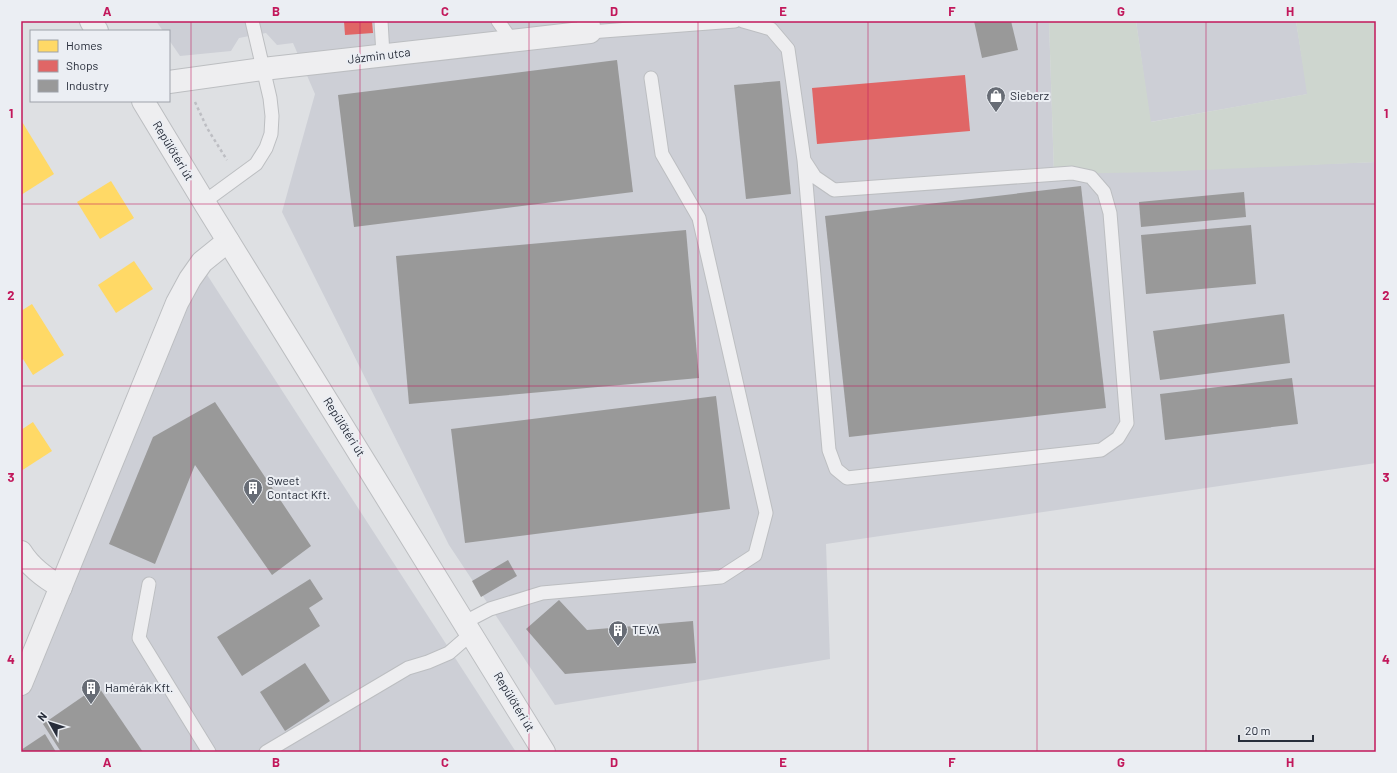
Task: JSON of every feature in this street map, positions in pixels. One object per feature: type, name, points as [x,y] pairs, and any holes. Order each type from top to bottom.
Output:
[{"type":"street","points":[[91,21],[96,30]]},
{"type":"street","name":"Jázmin utca","points":[[177,80],[512,41],[589,26]]},
{"type":"street","name":"Repülőtéri út","points":[[144,102],[544,752]]},
{"type":"street","points":[[21,684],[177,303],[190,279],[202,262],[228,241]]},
{"type":"street","points":[[21,552],[41,576],[61,587]]},
{"type":"lane","points":[[204,202],[256,164],[266,148],[271,134],[272,116],[270,104],[252,21]]},
{"type":"lane","points":[[381,21],[383,56]]},
{"type":"lane","points":[[498,21],[512,41]]},
{"type":"lane","points":[[589,26],[735,21]]},
{"type":"lane","points":[[743,21],[771,29],[788,49],[804,160],[829,450],[836,469],[847,478],[1102,450],[1118,438],[1127,422],[1110,213],[1104,192],[1091,177],[1072,172],[834,190],[815,177],[804,160]]},
{"type":"lane","points":[[266,752],[408,668],[428,662],[449,653],[468,628],[490,610],[542,593],[722,577],[755,555],[766,513],[699,218],[662,154],[651,78]]},
{"type":"lane","points":[[149,584],[139,638],[209,752]]},
{"type":"path","points":[[177,80],[238,178]]},
{"type":"shaded area","points":[[156,21],[1049,21],[1054,174],[1376,162],[1376,463],[826,544],[830,659],[555,705],[449,545],[282,212],[315,94],[293,43],[277,45],[266,33],[239,38],[231,51],[180,56],[170,41],[170,30],[162,30]]},
{"type":"shaded area","points":[[1049,21],[1136,21],[1151,122],[1307,94],[1296,21],[1376,21],[1376,162],[1160,172],[1054,174]]},
{"type":"shaded area","points":[[1136,21],[1296,21],[1308,94],[1150,122]]},
{"type":"shaded area","points":[[202,267],[516,752],[21,752],[21,663]]},
{"type":"building: Homes","points":[[21,120],[54,174],[21,195]]},
{"type":"building: Homes","points":[[111,181],[134,218],[100,239],[77,202]]},
{"type":"building: Homes","points":[[134,261],[153,289],[116,313],[98,285]]},
{"type":"building: Homes","points":[[32,304],[64,355],[33,375],[23,359],[21,361],[21,311]]},
{"type":"building: Homes","points":[[33,422],[52,451],[21,471],[21,430]]},
{"type":"building: Shops","points":[[344,21],[372,21],[373,33],[345,35]]},
{"type":"building: Shops","points":[[965,75],[970,131],[817,144],[812,88]]},
{"type":"building: Industry","points":[[974,21],[1011,21],[1018,50],[982,58]]},
{"type":"building: Industry","points":[[617,60],[633,192],[354,227],[338,95]]},
{"type":"building: Industry","points":[[780,81],[791,194],[746,199],[734,85]]},
{"type":"building: Industry","points":[[1081,186],[1106,408],[849,437],[825,216]]},
{"type":"building: Industry","points":[[1244,192],[1246,217],[1141,227],[1139,202]]},
{"type":"building: Industry","points":[[1251,225],[1256,284],[1146,294],[1141,235]]},
{"type":"building: Industry","points":[[686,230],[699,378],[409,404],[396,256]]},
{"type":"building: Industry","points":[[1284,314],[1290,363],[1160,380],[1153,331]]},
{"type":"building: Industry","points":[[1292,378],[1298,424],[1165,440],[1160,394]]},
{"type":"building: Industry","points":[[716,396],[730,509],[465,543],[451,429]]},
{"type":"building: Industry","name":"Sweet Contact Kft.","points":[[215,402],[311,546],[272,575],[195,465],[155,564],[109,544],[153,437]]},
{"type":"building: Industry","points":[[508,560],[517,576],[481,597],[472,581]]},
{"type":"building: Industry","points":[[310,579],[323,599],[309,608],[320,626],[242,676],[217,637]]},
{"type":"building: Industry","name":"TEVA","points":[[559,600],[587,630],[693,621],[696,663],[565,674],[526,629]]},
{"type":"building: Industry","points":[[305,663],[330,701],[285,731],[260,692]]},
{"type":"building: Industry","name":"Hamérák Kft.","points":[[98,686],[143,752],[61,752],[43,724]]},
{"type":"building: Industry","points":[[45,734],[56,752],[21,752],[21,750]]},
{"type":"place","name":"Sieberz","points":[[996,113]]},
{"type":"place","name":"Sweet Contact Kft.","points":[[253,505]]},
{"type":"place","name":"TEVA","points":[[618,647]]},
{"type":"place","name":"Hamérák Kft.","points":[[91,705]]}]
